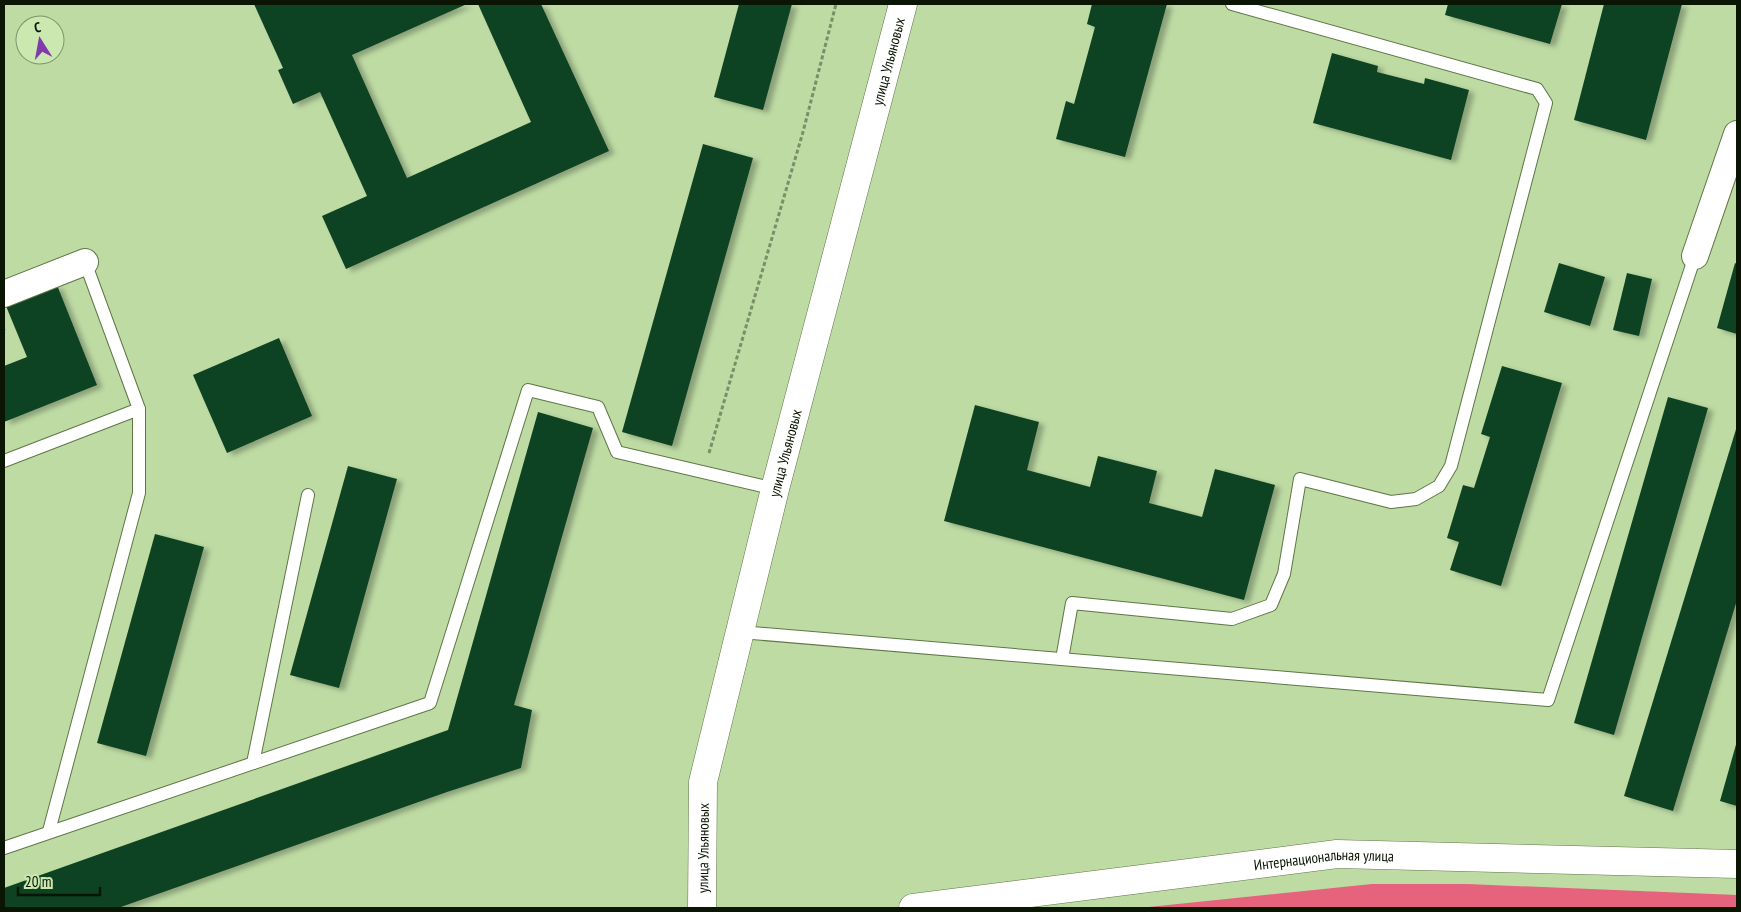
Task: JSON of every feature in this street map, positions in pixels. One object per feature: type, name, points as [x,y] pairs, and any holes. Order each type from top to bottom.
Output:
[{"type":"main road","name":"улица Ульяновых","points":[[702,908],[703,782],[775,490],[903,4]]},
{"type":"main road","name":"Интернациональная улица","points":[[913,908],[1337,854],[1737,864]]},
{"type":"street","points":[[1695,256],[1737,134]]},
{"type":"street","points":[[4,294],[86,262]]},
{"type":"lane","points":[[1062,659],[1072,603],[1232,619],[1271,605],[1284,574],[1300,478],[1391,502],[1416,499],[1439,486],[1451,466],[1546,103],[1537,89],[1232,4]]},
{"type":"lane","points":[[740,632],[1548,700],[1695,256]]},
{"type":"lane","points":[[49,831],[139,493],[139,409],[86,262]]},
{"type":"lane","points":[[4,848],[49,831],[430,703],[528,390],[598,407],[617,452],[775,490]]},
{"type":"lane","points":[[4,461],[139,409]]},
{"type":"lane","points":[[253,763],[308,495]]},
{"type":"path","points":[[703,472],[803,132],[836,4]]},
{"type":"shaded area","points":[[1372,884],[1467,884],[1737,895],[1737,908],[1139,908]]},
{"type":"building","points":[[254,4],[467,4],[352,55],[407,178],[531,122],[478,4],[541,4],[609,151],[346,269],[322,216],[367,196],[320,92],[293,104],[278,70],[283,68]]},
{"type":"building","points":[[739,4],[792,4],[763,110],[714,97]]},
{"type":"building","points":[[1092,4],[1167,4],[1125,157],[1056,139],[1066,101],[1074,104],[1095,27],[1087,24]]},
{"type":"building","points":[[1448,4],[1562,4],[1550,44],[1445,15]]},
{"type":"building","points":[[1604,4],[1682,4],[1646,140],[1574,120]]},
{"type":"building","points":[[1332,53],[1378,66],[1377,72],[1424,84],[1425,78],[1469,90],[1451,160],[1313,123]]},
{"type":"building","points":[[703,144],[753,158],[672,446],[622,432]]},
{"type":"building","points":[[1559,263],[1605,277],[1590,326],[1544,312]]},
{"type":"building","points":[[1735,263],[1737,264],[1737,334],[1717,328]]},
{"type":"building","points":[[1627,273],[1652,279],[1639,336],[1613,330]]},
{"type":"building","points":[[57,285],[97,385],[4,422],[4,366],[27,357],[6,306]]},
{"type":"building","points":[[279,338],[312,416],[227,453],[193,375]]},
{"type":"building","points":[[1502,366],[1562,383],[1501,586],[1450,570],[1459,542],[1447,538],[1463,485],[1474,488],[1490,437],[1481,434]]},
{"type":"building","points":[[1668,397],[1708,408],[1614,735],[1574,723]]},
{"type":"building","points":[[975,405],[1039,422],[1027,470],[1090,487],[1098,456],[1157,471],[1149,503],[1202,517],[1215,469],[1275,485],[1244,600],[944,521]]},
{"type":"building","points":[[538,412],[593,428],[514,705],[532,710],[521,768],[447,792],[118,908],[4,908],[4,888],[448,730]]},
{"type":"building","points":[[1737,426],[1737,600],[1673,811],[1624,796]]},
{"type":"building","points":[[348,466],[397,479],[339,688],[290,675]]},
{"type":"building","points":[[155,534],[204,547],[146,756],[97,743]]},
{"type":"building","points":[[1737,741],[1737,806],[1720,801]]}]
